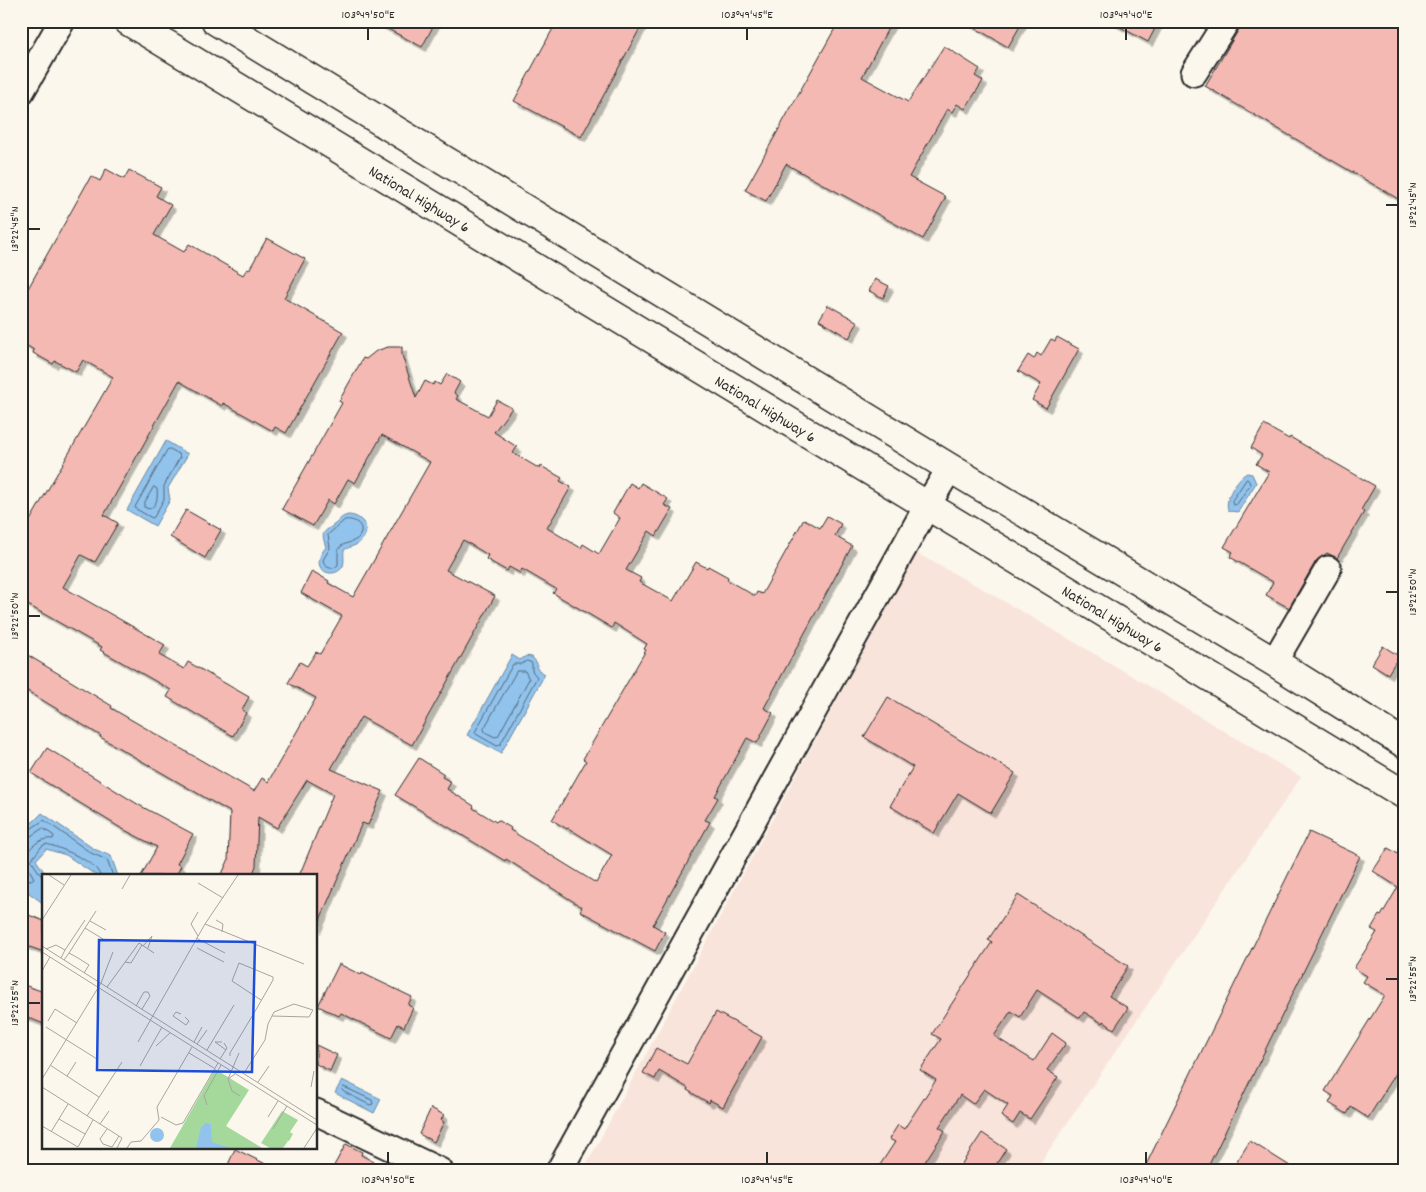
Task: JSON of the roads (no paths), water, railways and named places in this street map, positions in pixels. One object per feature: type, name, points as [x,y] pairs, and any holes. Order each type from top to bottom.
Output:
[{"type":"highway","name":"National Highway 6","points":[[128,21],[1405,794]]},
{"type":"highway","points":[[216,21],[950,468],[1274,662],[1405,744]]},
{"type":"street","points":[[21,92],[62,21]]},
{"type":"street","points":[[1194,73],[1227,21]]},
{"type":"street","points":[[559,1171],[927,506],[950,468]]},
{"type":"street","points":[[1274,662],[1328,569]]},
{"type":"street","points":[[318,1113],[440,1171]]},
{"type":"water","points":[[166,441],[188,454],[168,488],[170,500],[155,526],[127,510]]},
{"type":"water","points":[[1247,473],[1252,474],[1256,483],[1238,512],[1229,511],[1227,507],[1229,496],[1239,479]]},
{"type":"water","points":[[348,515],[357,517],[364,523],[365,535],[358,544],[344,550],[343,566],[334,573],[329,573],[320,568],[319,562],[326,547],[323,535],[324,532]]},
{"type":"water","points":[[512,655],[520,660],[526,656],[532,657],[537,663],[537,669],[545,674],[501,753],[467,735]]},
{"type":"water","points":[[42,813],[94,849],[111,856],[117,874],[94,874],[66,855],[46,849],[36,860],[46,874],[42,874],[42,903],[21,887],[21,829],[34,821]]},
{"type":"water","points":[[342,1080],[381,1099],[374,1113],[335,1093]]}]
